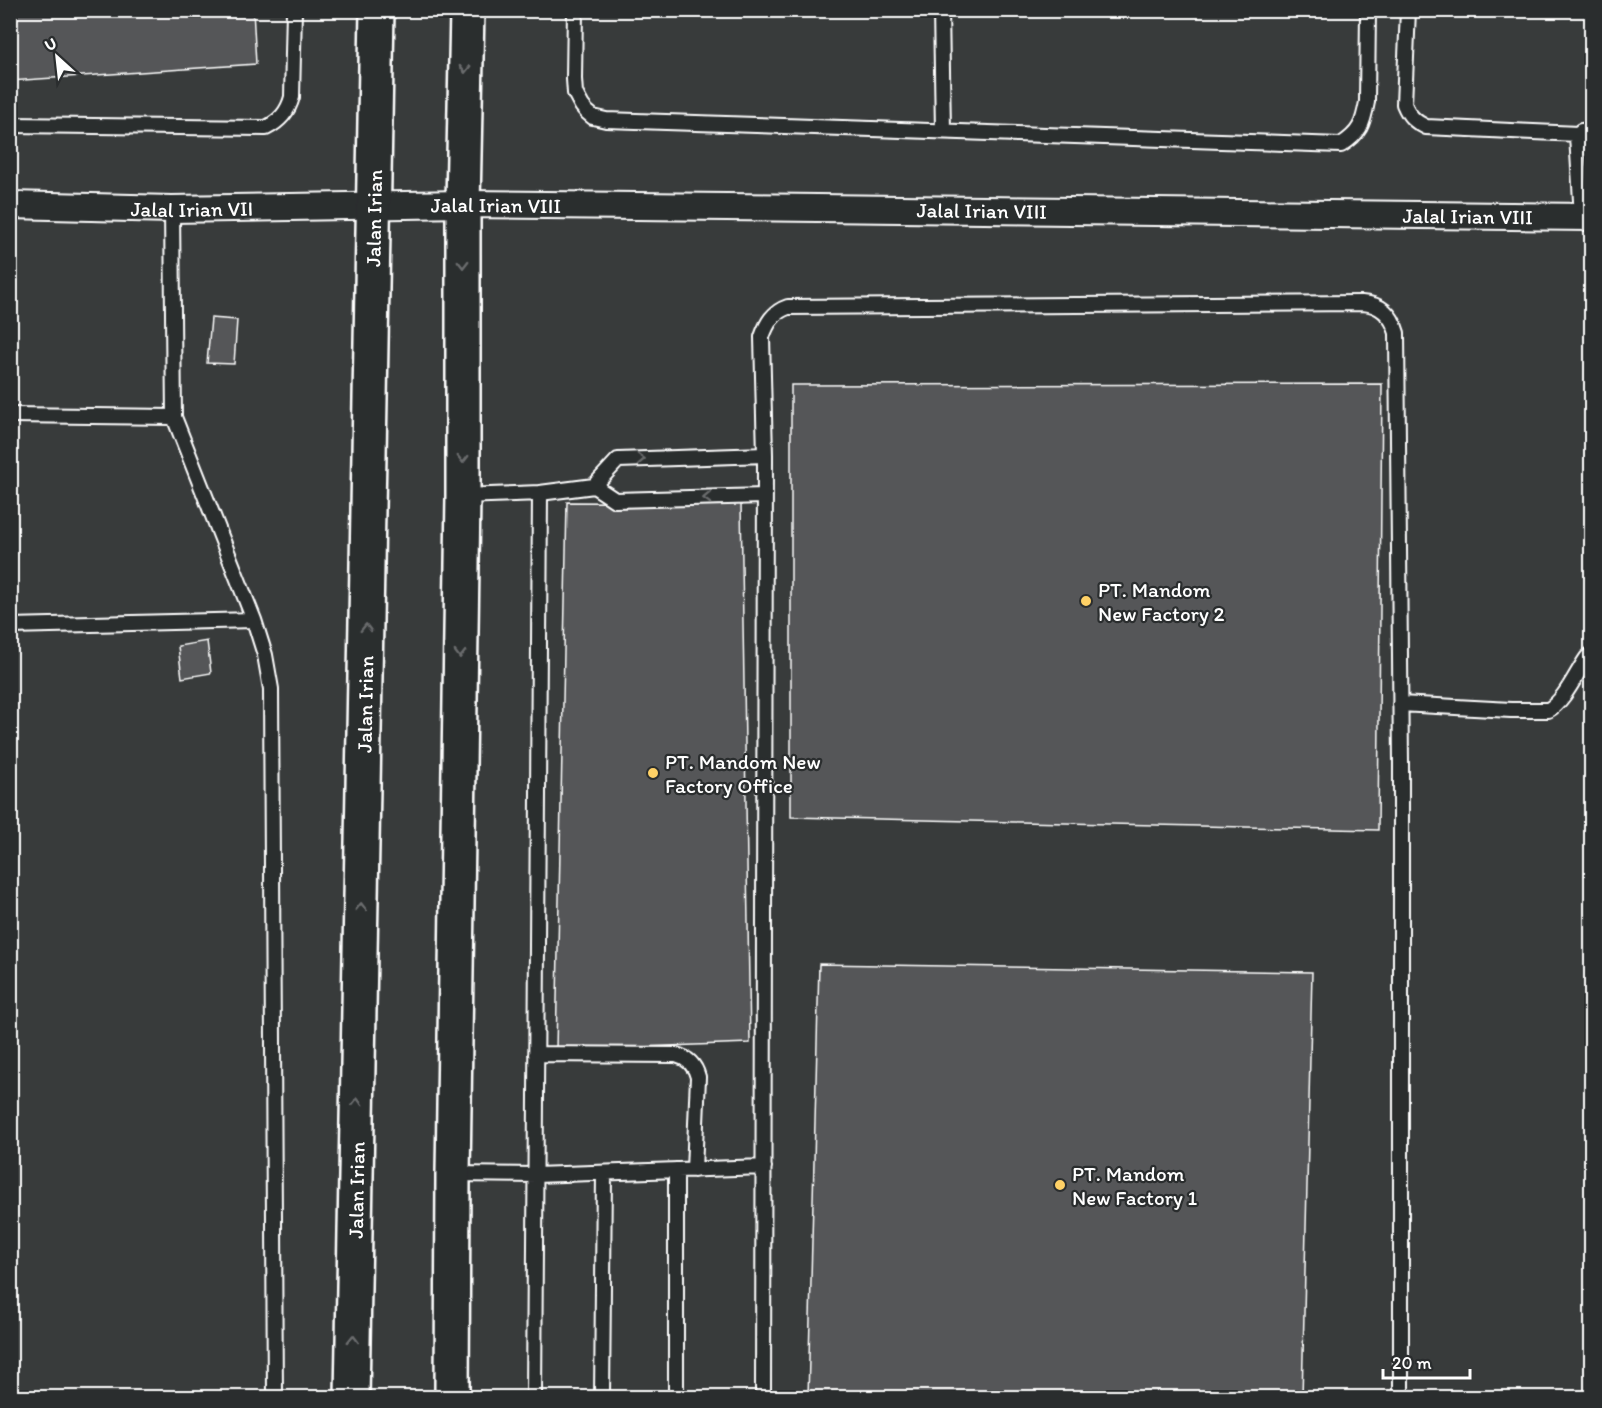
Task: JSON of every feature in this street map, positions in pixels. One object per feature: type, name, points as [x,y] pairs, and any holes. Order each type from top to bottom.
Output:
[{"type":"street","name":"Jalan Irian","points":[[352,1398],[377,10]]},
{"type":"street","points":[[452,1398],[463,496],[463,204],[467,10]]},
{"type":"street","name":"Jalal Irian VIII","points":[[374,207],[463,204],[1587,217]]},
{"type":"street","name":"Jalal Irian VII","points":[[10,205],[172,209],[374,207]]},
{"type":"lane","points":[[10,124],[266,128],[284,116],[292,97],[294,10]]},
{"type":"lane","points":[[575,10],[575,93],[582,106],[593,117],[606,120],[1341,145],[1351,139],[1360,129],[1366,109],[1368,10]]},
{"type":"lane","points":[[941,10],[943,132]]},
{"type":"lane","points":[[1408,10],[1404,104],[1414,121],[1426,127],[1578,134],[1585,129],[1592,129]]},
{"type":"lane","points":[[1578,134],[1587,217]]},
{"type":"lane","points":[[172,209],[174,417],[254,620],[265,655],[271,689],[274,1398]]},
{"type":"lane","points":[[763,1398],[765,455],[762,337],[769,320],[781,309],[788,307],[1371,303],[1381,308],[1391,318],[1397,333],[1401,704],[1401,1398]]},
{"type":"lane","points":[[10,414],[174,417]]},
{"type":"lane","points":[[463,496],[540,493],[594,486],[618,460],[765,455]]},
{"type":"lane","points":[[594,486],[615,501],[765,496]]},
{"type":"lane","points":[[534,1398],[540,493]]},
{"type":"lane","points":[[10,626],[254,620]]},
{"type":"lane","points":[[1401,704],[1544,711],[1552,708],[1560,700],[1587,658],[1592,654]]},
{"type":"lane","points":[[536,1054],[676,1055],[684,1057],[695,1068],[698,1077],[694,1170]]},
{"type":"lane","points":[[453,1174],[535,1175],[764,1167]]},
{"type":"lane","points":[[676,1170],[676,1398]]},
{"type":"lane","points":[[602,1398],[604,1173]]},
{"type":"shaded area","points":[[11,11],[1591,11],[1591,1397],[11,1397]]},
{"type":"building","points":[[10,10],[253,10],[256,64],[10,81]]},
{"type":"building","points":[[211,318],[237,320],[234,364],[207,363]]},
{"type":"building","name":"PT. Mandom New Factory 2","points":[[1382,384],[1378,830],[791,817],[791,385]]},
{"type":"building","name":"PT. Mandom New Factory Office","points":[[567,502],[741,503],[750,1043],[556,1050]]},
{"type":"building","points":[[207,641],[211,673],[182,678],[178,646]]},
{"type":"building","name":"PT. Mandom New Factory 1","points":[[819,964],[1312,972],[1302,1398],[808,1398]]},
{"type":"place","name":"PT. Mandom New Factory 2","points":[[1086,601]]},
{"type":"place","name":"PT. Mandom New Factory Office","points":[[653,773]]},
{"type":"place","name":"PT. Mandom New Factory 1","points":[[1060,1185]]}]
